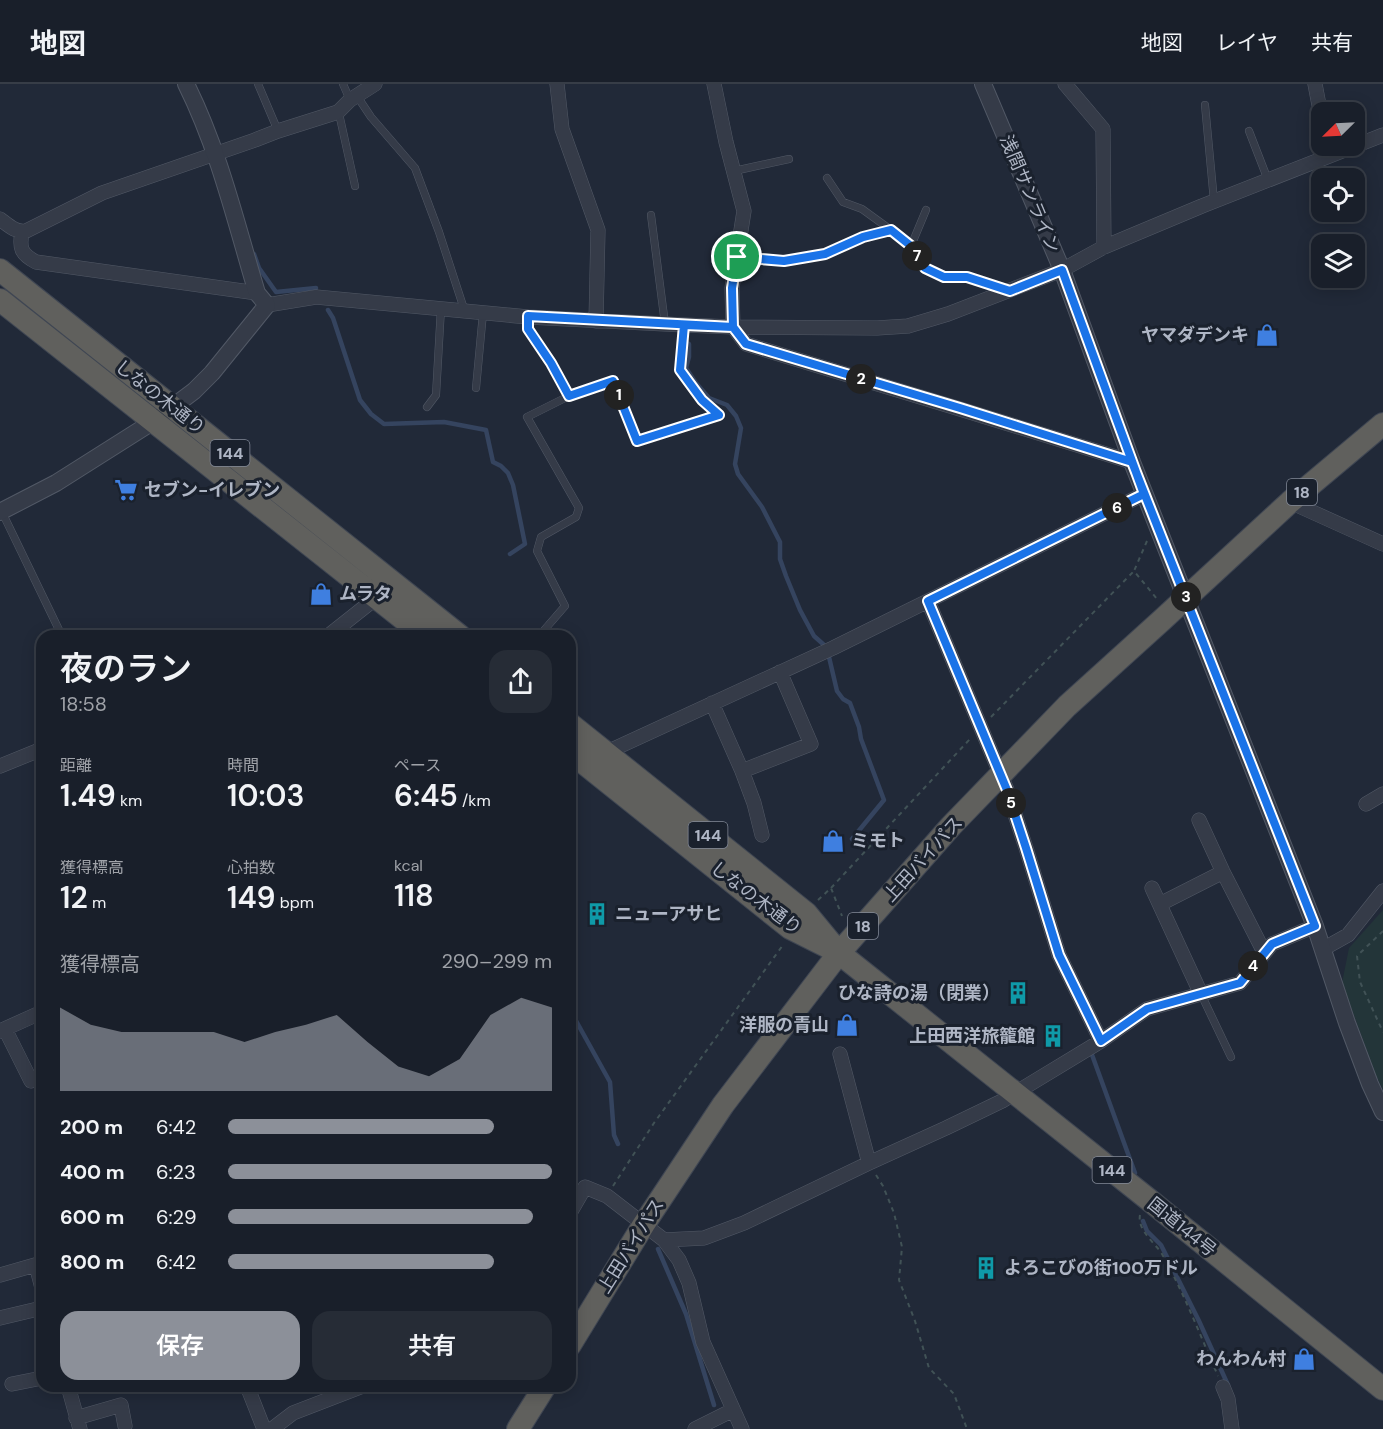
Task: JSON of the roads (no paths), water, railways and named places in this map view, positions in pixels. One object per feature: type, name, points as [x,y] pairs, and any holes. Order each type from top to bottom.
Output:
[{"type":"highway","name":"しなの木通り","points":[[0,270],[452,630]]},
{"type":"highway","name":"しなの木通り","points":[[0,300],[417,630]]},
{"type":"highway","name":"上田バイパス","points":[[576,1335],[644,1224],[723,1105],[839,953],[951,825],[1067,706],[1290,502],[1383,424]]},
{"type":"highway","name":"上田バイパス","points":[[1223,563],[1383,443]]},
{"type":"highway","name":"しなの木通り","points":[[576,729],[806,913],[839,953]]},
{"type":"highway","name":"しなの木通り","points":[[576,763],[790,928],[839,953]]},
{"type":"highway","name":"国道144号","points":[[839,953],[1383,1389]]},
{"type":"highway","points":[[518,1429],[540,1392]]},
{"type":"street","points":[[186,84],[197,105],[215,154],[262,299]]},
{"type":"street","points":[[0,219],[13,229],[26,231],[102,194],[338,112],[353,98],[375,84]]},
{"type":"street","points":[[557,84],[562,129],[598,230],[596,321]]},
{"type":"street","points":[[714,84],[744,211],[732,288],[733,327],[746,344],[1132,462]]},
{"type":"street","name":"浅間サンライン","points":[[983,84],[1062,270],[1144,494],[1315,926],[1347,1023],[1383,1112]]},
{"type":"street","points":[[1065,84],[1103,129],[1104,247]]},
{"type":"street","points":[[1315,84],[1318,102]]},
{"type":"street","points":[[1365,141],[1383,135]]},
{"type":"street","points":[[22,232],[20,243],[23,251],[28,258],[36,262],[262,299],[316,297],[465,312],[596,321],[733,327],[877,328],[908,326],[1010,291],[1062,270],[1104,247],[1324,156]]},
{"type":"street","points":[[1,512],[56,483],[154,421],[194,391],[212,373],[262,299]]},
{"type":"street","points":[[576,760],[605,752],[780,672],[1144,494]]},
{"type":"street","points":[[1299,506],[1383,544]]},
{"type":"street","points":[[336,630],[376,598]]},
{"type":"street","points":[[928,601],[1007,790],[1059,955],[1101,1041]]},
{"type":"street","points":[[742,771],[811,744],[780,672]]},
{"type":"street","points":[[712,703],[742,771],[754,803],[762,835]]},
{"type":"street","points":[[0,766],[36,751]]},
{"type":"street","points":[[1366,804],[1383,794]]},
{"type":"street","points":[[1199,820],[1264,952]]},
{"type":"street","points":[[1160,904],[1223,872]]},
{"type":"street","points":[[1152,888],[1201,994]]},
{"type":"street","points":[[1323,949],[1348,934],[1383,891]]},
{"type":"street","points":[[664,1240],[704,1238],[744,1223],[1002,1101],[1101,1041],[1147,1009],[1240,983],[1272,944],[1315,926]]},
{"type":"street","points":[[31,1081],[3,1030],[36,1015]]},
{"type":"street","points":[[840,1054],[868,1163]]},
{"type":"street","points":[[576,1203],[585,1187],[607,1196],[664,1240],[679,1260],[689,1283],[703,1342],[742,1429]]},
{"type":"street","points":[[0,1275],[36,1265]]},
{"type":"street","points":[[0,1318],[36,1309]]},
{"type":"street","points":[[12,1384],[36,1379]]},
{"type":"street","points":[[1223,1387],[1228,1399],[1232,1429]]},
{"type":"street","points":[[70,1392],[78,1424],[121,1405],[125,1426]]},
{"type":"street","points":[[249,1392],[264,1429]]},
{"type":"street","points":[[272,1429],[293,1413],[347,1392]]},
{"type":"street","points":[[695,1429],[733,1410]]},
{"type":"lane","points":[[258,84],[278,131]]},
{"type":"lane","points":[[343,84],[415,168],[465,312]]},
{"type":"lane","points":[[1205,105],[1214,201]]},
{"type":"lane","points":[[338,112],[356,186]]},
{"type":"lane","points":[[1250,131],[1268,180]]},
{"type":"lane","points":[[734,171],[789,159]]},
{"type":"lane","points":[[827,178],[843,202],[862,209],[911,246],[925,268],[944,277],[967,277],[1010,291]]},
{"type":"lane","points":[[911,246],[926,210]]},
{"type":"lane","points":[[651,215],[665,324]]},
{"type":"lane","points":[[737,257],[784,261],[825,254],[863,237],[891,230]]},
{"type":"lane","points":[[427,407],[436,395],[441,308]]},
{"type":"lane","points":[[476,388],[483,313]]},
{"type":"lane","points":[[528,316],[528,329],[551,363],[569,396]]},
{"type":"lane","points":[[544,630],[565,606],[537,551],[541,537],[576,517],[579,508],[527,417],[569,396],[613,381],[637,441],[719,415],[702,400],[680,370],[684,325]]},
{"type":"lane","points":[[1,512],[59,630]]},
{"type":"lane","points":[[1201,994],[1232,1057]]},
{"type":"waterway","points":[[254,254],[259,268],[276,292],[316,288]]},
{"type":"waterway","points":[[328,310],[333,318],[360,400],[371,414],[384,424],[444,422],[486,430],[493,462],[508,473],[513,485],[525,544],[510,554]]},
{"type":"waterway","points":[[685,342],[689,344],[686,368],[696,383],[709,398],[727,405],[736,416],[741,428],[735,464],[738,474],[762,507],[780,542],[780,559],[800,610],[814,636],[823,644]]},
{"type":"waterway","points":[[829,657],[837,691],[843,699],[850,703],[884,800],[852,839]]},
{"type":"waterway","points":[[576,1021],[610,1082],[614,1135],[618,1144]]},
{"type":"waterway","points":[[1091,1052],[1135,1173]]},
{"type":"waterway","points":[[1143,1221],[1147,1231],[1161,1245],[1228,1385]]},
{"type":"waterway","points":[[658,1249],[686,1314],[714,1405]]},
{"type":"place","name":"ヤマダデンキ","points":[[1267,335]]},
{"type":"place","name":"セブン-イレブン","points":[[126,490]]},
{"type":"place","name":"ムラタ","points":[[321,594]]},
{"type":"place","name":"ミモト","points":[[833,841]]},
{"type":"place","name":"ニューアサヒ","points":[[597,914]]},
{"type":"place","name":"ひな詩の湯（閉業）","points":[[1018,993]]},
{"type":"place","name":"洋服の青山","points":[[847,1025]]},
{"type":"place","name":"上田西洋旅籠館","points":[[1053,1036]]},
{"type":"place","name":"よろこびの街100万ドル","points":[[986,1268]]},
{"type":"place","name":"わんわん村","points":[[1304,1359]]}]
